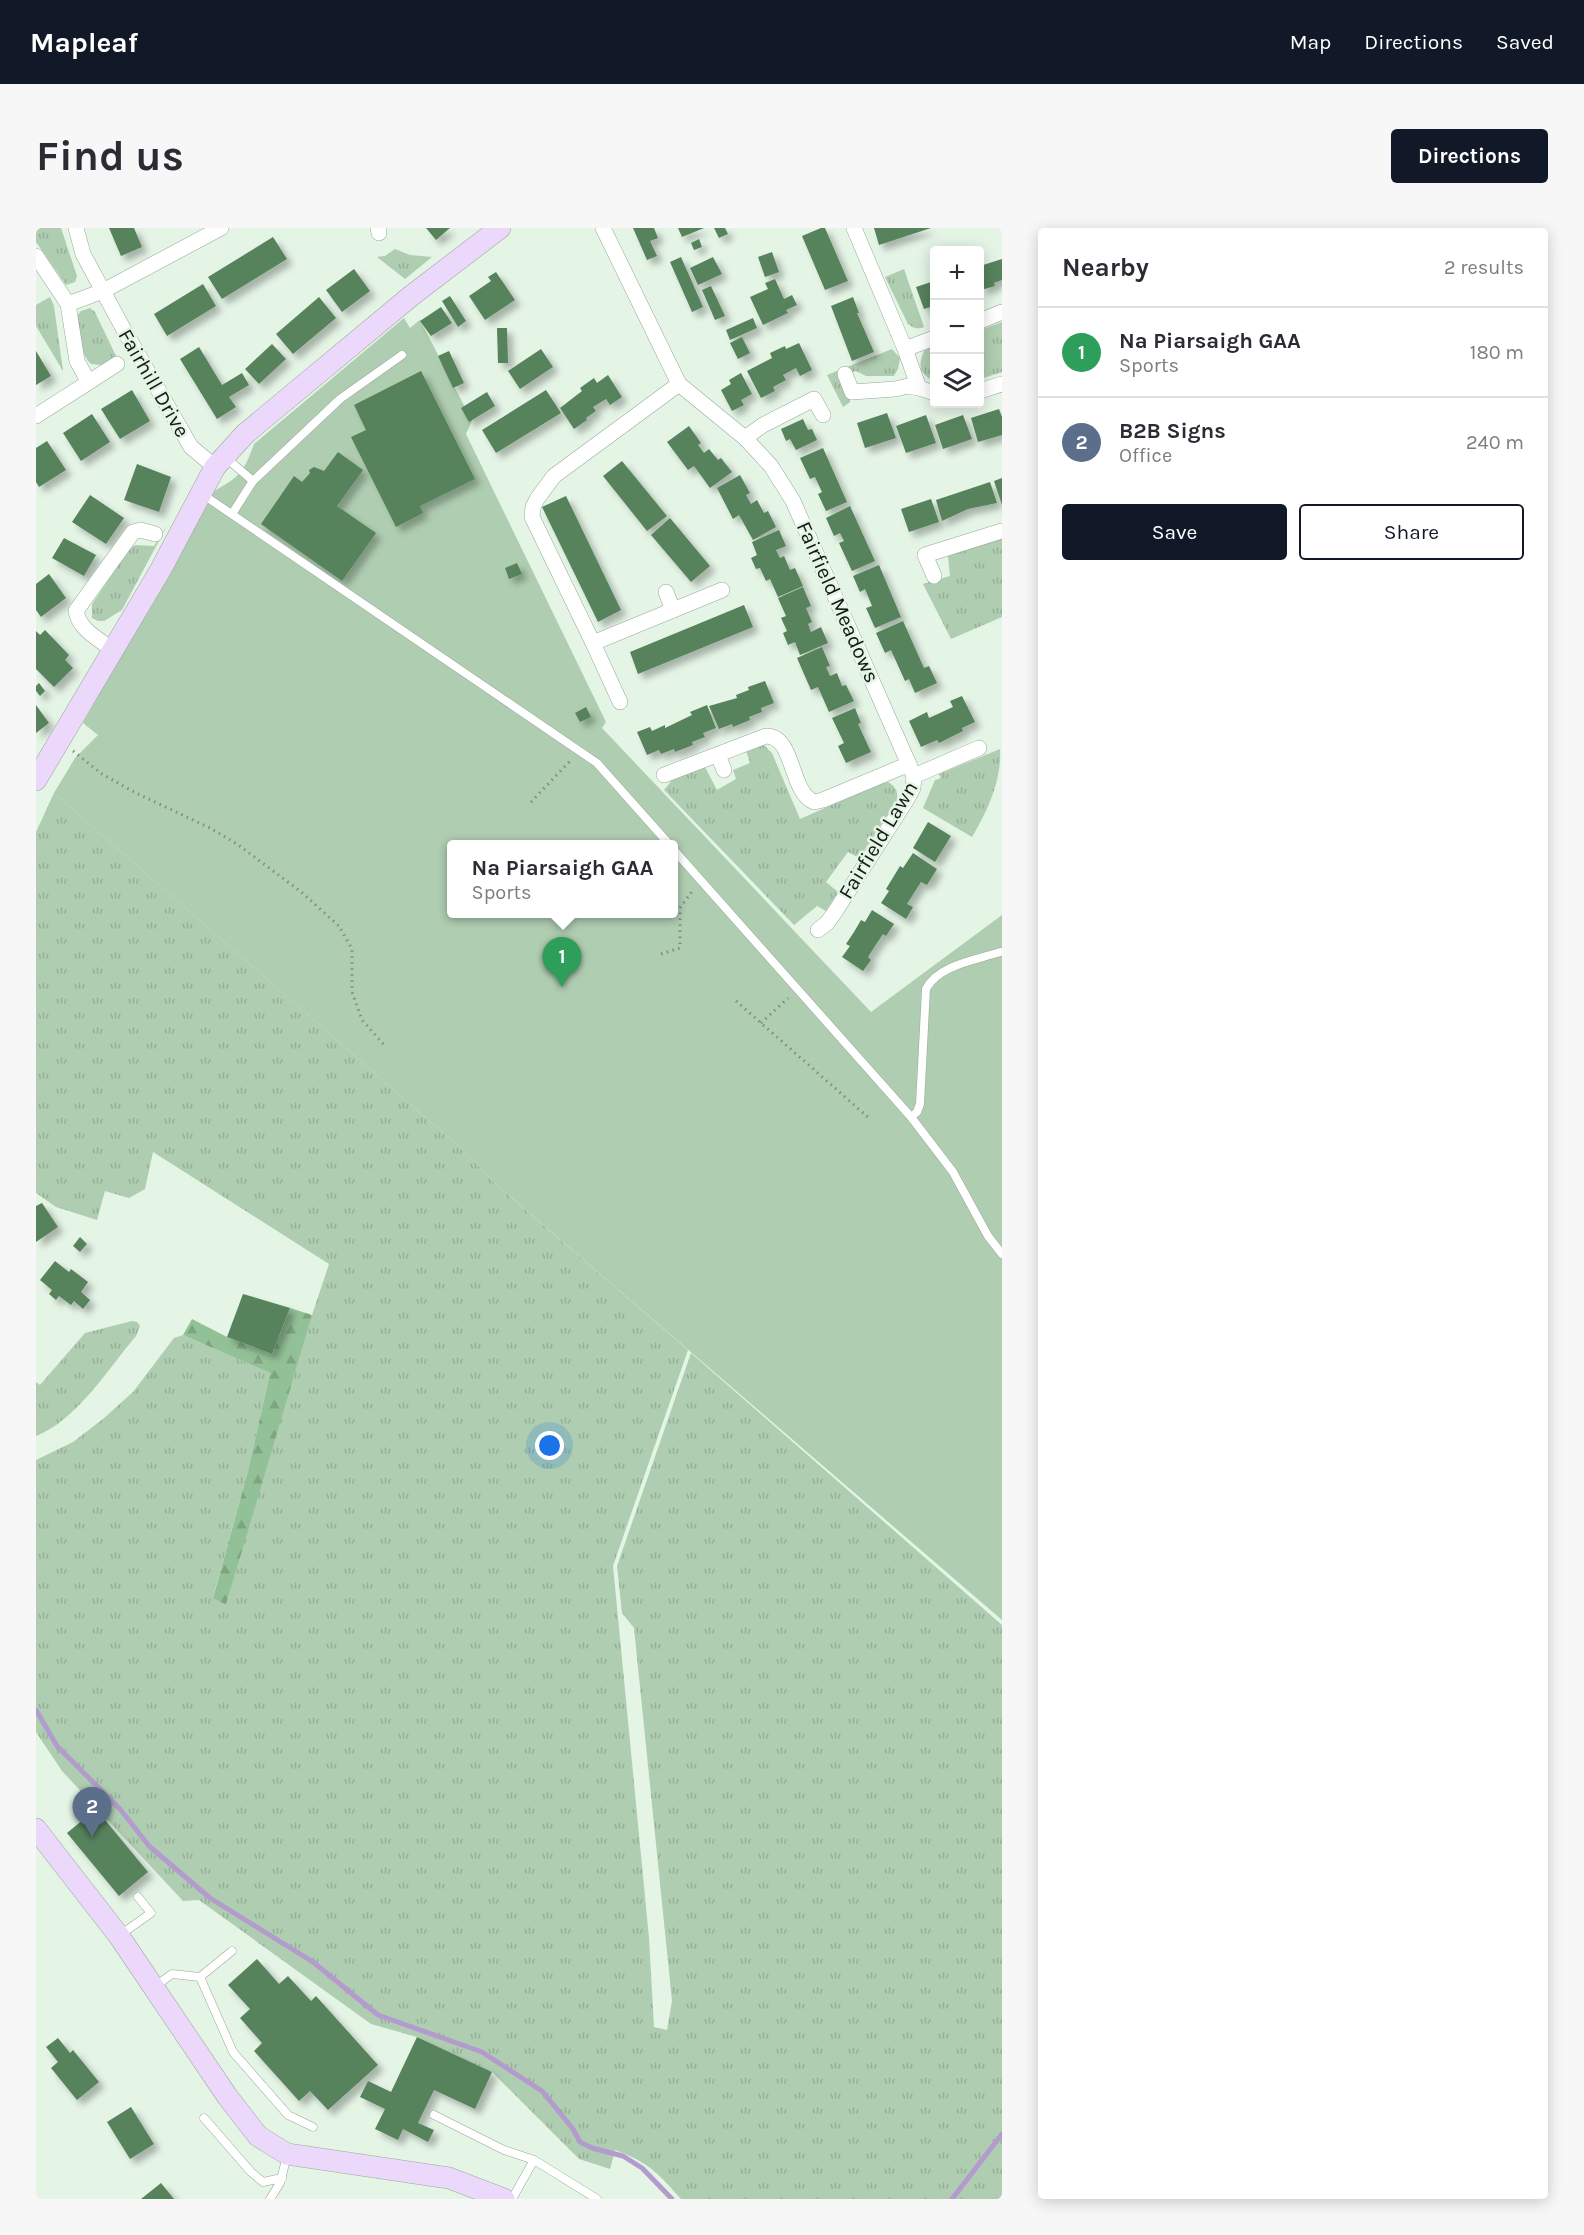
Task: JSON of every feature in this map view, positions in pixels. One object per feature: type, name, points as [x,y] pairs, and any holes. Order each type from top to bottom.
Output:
[{"type":"street","name":"Fairhill Drive","points":[[76,228],[83,254],[191,447],[219,462]]},
{"type":"street","points":[[68,304],[103,291],[221,228]]},
{"type":"street","points":[[36,780],[161,569],[219,462],[245,434],[411,296],[500,228]]},
{"type":"street","name":"Fairfield Meadows","points":[[603,228],[679,384],[745,438],[771,466],[793,501],[911,770]]},
{"type":"street","points":[[854,228],[919,388]]},
{"type":"street","points":[[36,256],[68,304],[77,361],[88,381]]},
{"type":"street","points":[[984,319],[1002,312]]},
{"type":"street","points":[[905,349],[930,340]]},
{"type":"street","points":[[36,416],[117,364]]},
{"type":"street","points":[[845,374],[852,392],[908,386],[930,392]]},
{"type":"street","points":[[620,702],[534,522],[533,507],[554,476],[679,384]]},
{"type":"street","points":[[984,390],[1002,384]]},
{"type":"street","points":[[745,438],[763,425],[814,399],[823,414]]},
{"type":"street","points":[[113,650],[82,627],[77,619],[76,611],[133,532],[141,530],[155,534]]},
{"type":"street","points":[[934,576],[925,555],[1002,531]]},
{"type":"street","points":[[593,643],[722,590]]},
{"type":"street","points":[[666,592],[673,610]]},
{"type":"street","name":"Fairfield Lawn","points":[[664,775],[766,736],[773,736],[782,743],[803,794],[814,801],[980,748]]},
{"type":"street","points":[[718,755],[724,770]]},
{"type":"street","name":"Fairfield Lawn","points":[[818,930],[835,912],[906,801],[913,788],[911,770]]},
{"type":"street","points":[[36,1829],[118,1936],[227,2096],[258,2136],[287,2154],[449,2178],[504,2199]]},
{"type":"lane","points":[[232,514],[253,481],[340,399],[402,355]]},
{"type":"lane","points":[[219,462],[253,481]]},
{"type":"lane","points":[[201,494],[597,763],[665,840]]},
{"type":"lane","points":[[678,855],[911,1117],[953,1172],[988,1236],[1002,1254]]},
{"type":"lane","points":[[911,1117],[917,1112],[920,1104],[926,989],[940,973],[1000,952]]},
{"type":"lane","points":[[118,1936],[151,1913],[138,1898]]},
{"type":"lane","points":[[154,1987],[172,1974],[200,1977],[232,1951]]},
{"type":"lane","points":[[200,1977],[232,2052],[288,2115],[313,2127]]},
{"type":"lane","points":[[434,2115],[504,2150],[534,2160],[597,2199]]},
{"type":"lane","points":[[204,2118],[251,2172],[263,2182],[282,2178]]},
{"type":"lane","points":[[270,2199],[282,2178],[287,2154]]},
{"type":"lane","points":[[512,2199],[534,2160]]},
{"type":"path","points":[[59,741],[102,774],[237,844],[300,891],[339,926],[352,949],[352,992],[362,1020],[385,1046]]},
{"type":"path","points":[[531,802],[579,751]]},
{"type":"path","points":[[661,954],[680,948],[680,908],[701,881]]},
{"type":"path","points":[[761,1023],[797,990]]},
{"type":"path","points":[[736,1001],[870,1119]]},
{"type":"green space","points":[[36,228],[61,228],[77,276],[75,282],[66,285],[36,242]]},
{"type":"green space","points":[[395,249],[410,255],[432,257],[405,279],[377,257],[385,256]]},
{"type":"green space","points":[[904,269],[924,327],[922,328],[915,328],[908,324],[885,277]]},
{"type":"green space","points":[[50,297],[54,306],[63,371],[36,326],[36,305]]},
{"type":"green space","points":[[90,308],[95,312],[116,356],[101,365],[91,364],[80,342],[77,316],[81,311]]},
{"type":"green space","points":[[404,318],[410,328],[420,320],[472,421],[466,434],[606,722],[602,728],[871,1012],[1002,915],[1002,1620],[498,1186],[466,1153],[54,793],[75,758],[98,735],[83,723],[212,492],[235,478],[247,461],[254,444]]},
{"type":"green space","points":[[1002,322],[1002,372],[984,378],[984,354],[984,329]]},
{"type":"green space","points":[[930,347],[930,378],[921,369],[924,351]]},
{"type":"green space","points":[[892,349],[900,358],[894,376],[866,376],[856,371],[841,375],[850,402],[843,407],[827,375]]},
{"type":"green space","points":[[168,524],[122,610],[104,621],[92,618],[92,604],[128,551],[135,545],[154,546]]},
{"type":"green space","points":[[1002,536],[1002,617],[951,639],[923,584],[950,576],[948,556]]},
{"type":"green space","points":[[760,744],[772,753],[800,819],[879,784],[888,782],[897,792],[897,800],[859,858],[848,852],[826,882],[838,892],[826,911],[817,906],[794,925],[664,790],[672,780],[705,767],[717,790],[736,779],[733,770],[750,763],[746,751]]},
{"type":"green space","points":[[1000,749],[996,784],[972,837],[923,808],[935,780],[941,778],[939,774]]},
{"type":"green space","points":[[54,793],[466,1153],[498,1186],[688,1350],[613,1566],[649,1938],[654,2027],[667,2030],[672,2001],[634,1628],[622,1613],[617,1566],[691,1353],[1002,1625],[1002,2199],[681,2199],[652,2169],[615,2150],[610,2169],[579,2159],[492,2072],[417,2037],[371,2024],[199,1900],[183,1901],[62,1771],[36,1732],[36,1460],[73,1442],[103,1419],[133,1392],[174,1338],[183,1335],[270,1373],[248,1471],[213,1597],[226,1605],[296,1363],[329,1264],[153,1152],[145,1189],[129,1198],[105,1191],[97,1220],[56,1207],[36,1193],[36,832]]},
{"type":"green space","points":[[290,1308],[312,1315],[226,1605],[213,1598],[248,1471],[270,1373],[183,1335],[192,1319],[227,1337],[272,1354]]},
{"type":"green space","points":[[132,1321],[137,1322],[140,1326],[136,1336],[91,1392],[65,1418],[36,1436],[36,1382],[40,1385],[85,1333]]},
{"type":"building","points":[[109,228],[134,228],[142,247],[121,256]]},
{"type":"building","points":[[426,228],[450,228],[436,240]]},
{"type":"building","points":[[633,228],[654,228],[658,238],[650,241],[657,256],[647,260]]},
{"type":"building","points":[[678,228],[704,228],[682,237]]},
{"type":"building","points":[[714,228],[725,228],[728,234],[719,238]]},
{"type":"building","points":[[825,228],[848,281],[825,290],[802,236]]},
{"type":"building","points":[[874,228],[931,228],[879,245]]},
{"type":"building","points":[[273,237],[287,259],[222,299],[208,277]]},
{"type":"building","points":[[699,239],[702,247],[694,250],[691,243]]},
{"type":"building","points":[[772,252],[779,272],[765,277],[758,257]]},
{"type":"building","points":[[681,257],[703,307],[692,312],[670,262]]},
{"type":"building","points":[[713,257],[722,274],[698,285],[690,268]]},
{"type":"building","points":[[1002,259],[1002,280],[994,283],[995,286],[984,289],[984,265]]},
{"type":"building","points":[[354,269],[370,291],[342,312],[326,290]]},
{"type":"building","points":[[496,272],[515,300],[485,320],[469,296],[491,281],[488,277]]},
{"type":"building","points":[[775,279],[784,299],[792,295],[797,305],[786,310],[788,313],[763,325],[750,297],[768,289],[765,283]]},
{"type":"building","points":[[930,282],[930,307],[924,309],[916,287]]},
{"type":"building","points":[[203,284],[216,306],[167,336],[154,314]]},
{"type":"building","points":[[711,286],[725,316],[715,320],[702,290]]},
{"type":"building","points":[[450,296],[466,321],[458,327],[442,301]]},
{"type":"building","points":[[319,297],[336,318],[293,354],[276,334]]},
{"type":"building","points":[[853,297],[859,313],[857,313],[874,352],[852,361],[831,306]]},
{"type":"building","points":[[441,307],[452,323],[431,336],[420,321]]},
{"type":"building","points":[[753,318],[757,328],[730,340],[726,330]]},
{"type":"building","points":[[497,328],[507,328],[508,363],[498,363]]},
{"type":"building","points":[[742,337],[750,353],[738,359],[730,343]]},
{"type":"building","points":[[799,343],[812,370],[800,376],[796,368],[783,375],[786,380],[773,387],[775,391],[761,398],[747,371],[772,358],[770,353]]},
{"type":"building","points":[[272,344],[286,359],[259,384],[245,369]]},
{"type":"building","points":[[199,347],[222,385],[242,373],[249,385],[229,397],[236,407],[217,419],[180,359]]},
{"type":"building","points":[[541,349],[553,367],[520,389],[508,371]]},
{"type":"building","points":[[36,351],[51,376],[36,385]]},
{"type":"building","points":[[449,351],[464,383],[453,388],[438,356]]},
{"type":"building","points":[[421,371],[475,479],[420,506],[423,513],[396,527],[351,437],[366,430],[354,405]]},
{"type":"building","points":[[741,373],[752,394],[741,400],[744,405],[732,411],[721,390],[731,384],[729,380]]},
{"type":"building","points":[[608,375],[622,397],[610,405],[606,399],[593,407],[596,411],[574,429],[560,408],[582,391],[580,388],[594,378],[597,383]]},
{"type":"building","points":[[132,390],[150,421],[120,439],[101,409]]},
{"type":"building","points":[[546,390],[561,413],[496,453],[482,430]]},
{"type":"building","points":[[487,392],[495,406],[469,422],[461,408]]},
{"type":"building","points":[[999,409],[1002,417],[1002,435],[978,442],[971,418]]},
{"type":"building","points":[[887,413],[896,438],[865,448],[857,423]]},
{"type":"building","points":[[92,414],[110,442],[81,461],[63,433]]},
{"type":"building","points":[[926,415],[936,443],[906,453],[896,426]]},
{"type":"building","points":[[963,415],[972,439],[943,449],[935,425]]},
{"type":"building","points":[[803,419],[808,430],[812,429],[817,440],[796,450],[790,439],[786,441],[781,429]]},
{"type":"building","points":[[689,426],[701,443],[698,445],[704,453],[709,449],[718,460],[721,458],[732,472],[710,488],[694,466],[688,470],[667,442]]},
{"type":"building","points":[[47,441],[66,470],[39,487],[36,482],[36,448]]},
{"type":"building","points":[[823,448],[847,502],[826,511],[818,494],[822,492],[815,477],[810,479],[800,458]]},
{"type":"building","points":[[338,452],[363,470],[337,506],[376,533],[342,581],[261,524],[294,476],[302,482],[310,473],[309,470],[314,467],[324,471]]},
{"type":"building","points":[[622,461],[667,516],[647,531],[603,476]]},
{"type":"building","points":[[137,464],[171,477],[159,512],[124,500]]},
{"type":"building","points":[[740,475],[750,493],[746,495],[751,504],[757,500],[764,513],[768,511],[776,527],[753,540],[739,515],[733,519],[717,488]]},
{"type":"building","points":[[1002,478],[1002,505],[994,481]]},
{"type":"building","points":[[990,482],[997,503],[968,509],[942,521],[936,500]]},
{"type":"building","points":[[90,495],[124,518],[106,544],[72,522]]},
{"type":"building","points":[[566,496],[621,610],[598,622],[542,507]]},
{"type":"building","points":[[931,499],[939,522],[909,532],[901,509]]},
{"type":"building","points":[[850,506],[875,561],[852,571],[839,543],[844,541],[840,533],[834,536],[826,518]]},
{"type":"building","points":[[670,518],[710,566],[691,582],[651,535]]},
{"type":"building","points":[[779,530],[786,546],[776,550],[780,558],[784,556],[790,570],[795,568],[803,586],[778,597],[770,579],[766,581],[760,568],[756,569],[751,558],[757,555],[752,542]]},
{"type":"building","points":[[64,538],[96,555],[84,576],[52,558]]},
{"type":"building","points":[[517,563],[522,574],[509,579],[505,568]]},
{"type":"building","points":[[879,565],[901,617],[875,628],[866,608],[872,606],[865,589],[860,592],[853,576]]},
{"type":"building","points":[[49,574],[66,598],[41,617],[36,610],[36,584]]},
{"type":"building","points":[[803,587],[811,606],[806,608],[812,622],[808,624],[811,632],[821,627],[828,643],[800,655],[795,642],[788,645],[783,633],[787,631],[781,618],[786,616],[778,598]]},
{"type":"building","points":[[744,605],[753,627],[638,674],[630,652]]},
{"type":"building","points":[[903,621],[924,668],[929,666],[937,683],[915,693],[909,679],[905,681],[891,650],[885,653],[876,633]]},
{"type":"building","points":[[45,630],[69,655],[65,660],[73,668],[54,687],[36,669],[36,631],[40,635]]},
{"type":"building","points":[[822,647],[830,666],[826,667],[830,676],[837,673],[842,686],[846,685],[854,701],[829,712],[818,687],[811,690],[797,658]]},
{"type":"building","points":[[765,681],[774,703],[761,708],[762,712],[749,717],[750,720],[733,727],[732,724],[719,729],[709,706],[737,698],[736,695],[749,690],[748,687]]},
{"type":"building","points":[[39,683],[45,691],[40,696],[36,691]]},
{"type":"building","points":[[962,696],[975,722],[939,743],[937,740],[921,747],[909,721],[927,712],[929,718],[953,707],[950,701]]},
{"type":"building","points":[[36,705],[49,723],[36,733]]},
{"type":"building","points":[[707,705],[716,728],[703,733],[705,737],[692,742],[693,745],[675,752],[674,749],[661,754],[659,750],[647,755],[637,732],[650,727],[652,731],[665,725],[665,728],[692,715],[690,712]]},
{"type":"building","points":[[586,707],[591,717],[580,722],[575,713]]},
{"type":"building","points":[[855,708],[861,723],[858,724],[871,752],[846,763],[838,746],[844,743],[832,718]]},
{"type":"building","points":[[928,822],[951,836],[935,862],[913,848]]},
{"type":"building","points":[[913,853],[937,869],[927,885],[921,882],[907,904],[913,907],[906,919],[881,903],[889,891],[886,889],[900,866],[903,868]]},
{"type":"building","points":[[872,910],[894,924],[875,946],[868,957],[871,960],[863,971],[842,957],[850,946],[846,944],[861,920],[865,922]]},
{"type":"building","points":[[42,1203],[58,1227],[36,1242],[36,1206]]},
{"type":"building","points":[[80,1237],[87,1244],[80,1252],[73,1246]]},
{"type":"building","points":[[55,1261],[69,1272],[71,1269],[88,1282],[81,1292],[90,1300],[83,1309],[74,1301],[71,1305],[59,1296],[56,1300],[49,1294],[52,1290],[40,1280]]},
{"type":"building","points":[[243,1294],[290,1308],[272,1354],[227,1337]]},
{"type":"building","points":[[96,1809],[148,1872],[119,1896],[67,1833]]},
{"type":"building","points":[[257,1959],[279,1984],[288,1976],[311,2001],[316,1996],[378,2065],[328,2110],[310,2091],[299,2101],[254,2051],[262,2043],[240,2018],[250,2009],[228,1985]]},
{"type":"building","points":[[417,2037],[492,2072],[475,2109],[434,2090],[418,2123],[434,2130],[428,2142],[403,2129],[398,2140],[375,2129],[385,2109],[360,2097],[368,2081],[391,2092]]},
{"type":"building","points":[[58,2038],[70,2053],[73,2050],[99,2082],[77,2100],[51,2068],[58,2062],[46,2047]]},
{"type":"building","points":[[131,2107],[154,2144],[130,2159],[107,2122]]},
{"type":"building","points":[[161,2183],[174,2199],[141,2199]]},
{"type":"waterway","points":[[36,1710],[57,1746],[120,1809],[149,1846],[210,1898],[313,1962],[378,2015],[482,2052],[542,2091],[573,2129],[580,2142],[592,2148],[623,2156],[642,2168],[672,2199]]},
{"type":"waterway","points":[[952,2199],[1002,2134]]},
{"type":"place","name":"Na Piarsaigh GAA","points":[[562,987]]},
{"type":"place","name":"B2B Signs","points":[[92,1837]]}]
